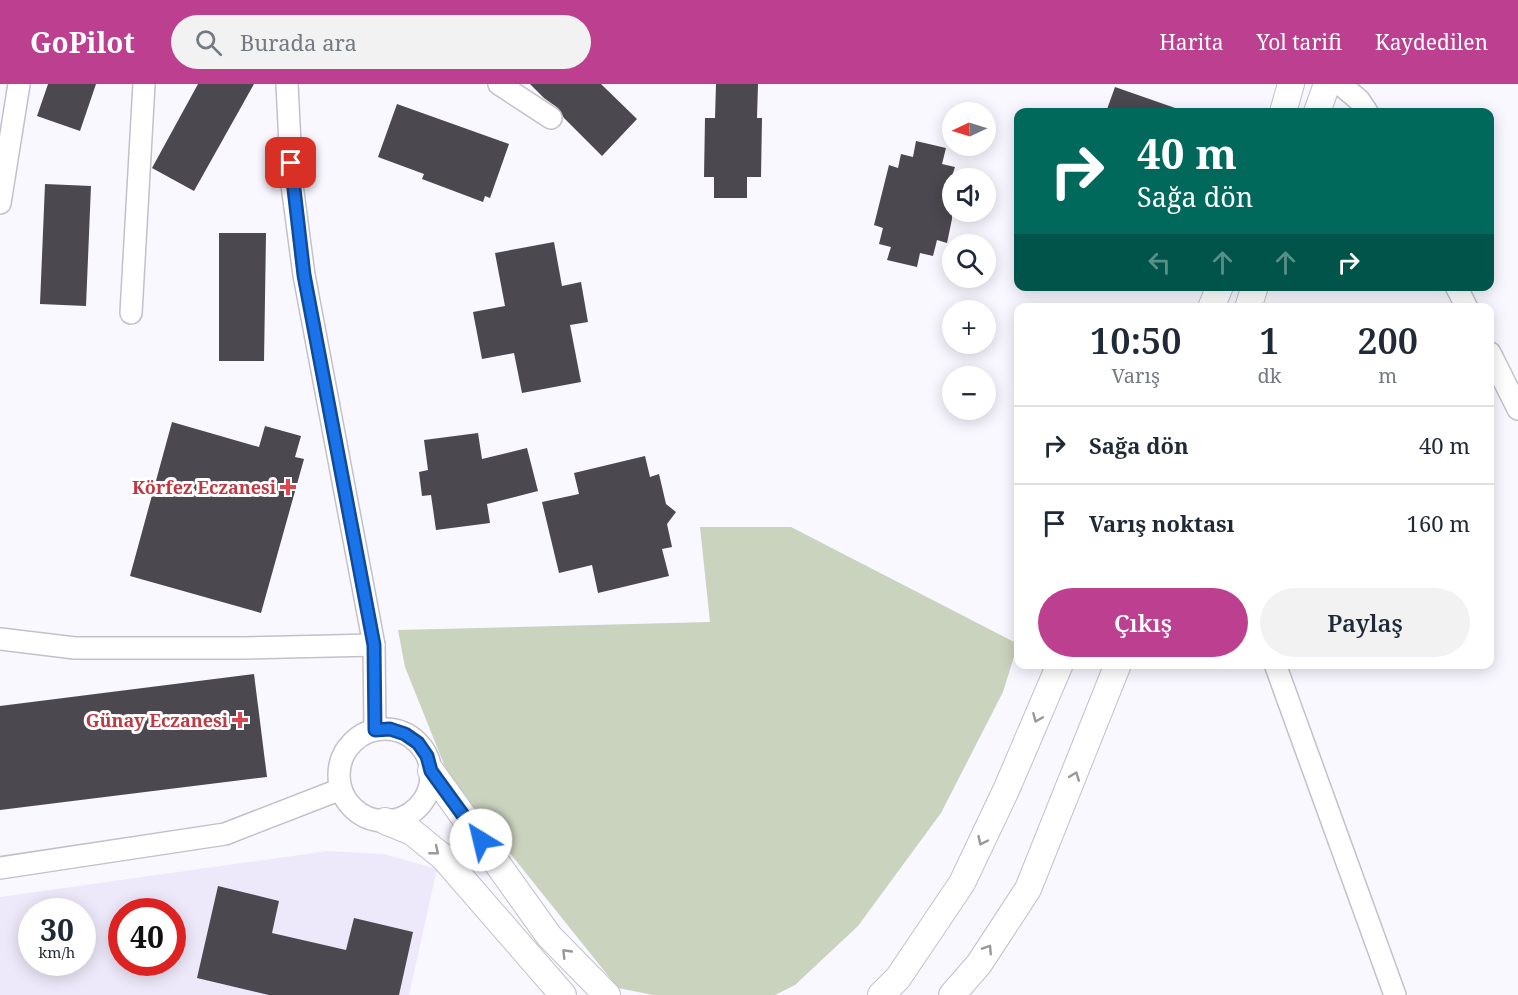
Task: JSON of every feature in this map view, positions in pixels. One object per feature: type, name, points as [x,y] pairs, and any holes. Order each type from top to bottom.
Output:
[{"type":"street","points":[[0,202],[19,84]]},
{"type":"street","points":[[131,313],[144,84]]},
{"type":"street","points":[[287,84],[292,185],[304,275],[374,645],[375,730]]},
{"type":"street","points":[[499,84],[550,118]]},
{"type":"street","points":[[1285,108],[1291,84]]},
{"type":"street","points":[[1318,108],[1327,84]]},
{"type":"street","points":[[1340,84],[1359,100],[1364,108]]},
{"type":"street","points":[[1494,360],[1518,409]]},
{"type":"street","points":[[0,639],[75,648],[374,645]]},
{"type":"street","points":[[881,995],[898,978],[962,883],[1007,788],[1058,669]]},
{"type":"street","points":[[952,995],[979,964],[1028,889],[1116,669]]},
{"type":"street","points":[[1277,669],[1395,995]]},
{"type":"street","points":[[385,821],[400,819],[413,812],[423,802],[430,787],[431,771],[427,756],[418,743],[405,734],[390,729],[375,730],[360,736],[348,747],[339,775],[341,789],[348,802],[358,812],[371,819],[385,821],[412,832],[444,858],[563,995]]},
{"type":"street","points":[[431,771],[549,936],[607,995]]},
{"type":"street","points":[[0,868],[225,834],[341,789]]},
{"type":"shaded area","points":[[328,851],[384,854],[437,869],[409,995],[0,995],[0,897]]},
{"type":"green space","points":[[700,527],[791,527],[1014,642],[1014,657],[1003,692],[941,813],[858,926],[795,985],[775,995],[653,995],[618,988],[449,777],[405,667],[398,630],[710,622]]},
{"type":"building","points":[[48,84],[96,84],[80,131],[37,116]]},
{"type":"building","points":[[198,84],[254,84],[194,191],[152,168]]},
{"type":"building","points":[[530,84],[601,84],[637,119],[602,156],[564,118],[558,108]]},
{"type":"building","points":[[716,84],[758,84],[757,118],[762,118],[761,177],[747,177],[747,198],[714,198],[714,177],[704,177],[705,118],[715,118]]},
{"type":"building","points":[[1115,87],[1175,108],[1107,108]]},
{"type":"building","points":[[397,104],[509,144],[490,198],[485,196],[483,202],[422,179],[424,174],[378,157]]},
{"type":"building","points":[[916,141],[942,147],[942,156],[944,156],[942,164],[955,167],[942,168],[942,222],[951,222],[949,234],[942,234],[942,242],[937,240],[933,256],[920,253],[917,267],[887,260],[891,247],[879,244],[883,228],[874,225],[889,165],[898,168],[901,154],[913,157]]},
{"type":"building","points":[[45,184],[91,186],[86,306],[40,304]]},
{"type":"building","points":[[219,233],[266,233],[264,361],[219,361]]},
{"type":"building","points":[[554,242],[562,286],[581,282],[588,322],[570,325],[581,382],[522,393],[514,353],[482,359],[473,312],[505,306],[495,253]]},
{"type":"building","points":[[172,422],[259,447],[265,426],[301,436],[295,457],[304,459],[261,613],[130,576]]},
{"type":"building","points":[[478,433],[482,459],[527,448],[538,491],[487,504],[490,523],[436,530],[431,495],[422,496],[419,472],[428,470],[424,440]]},
{"type":"building","points":[[645,456],[650,477],[659,474],[666,504],[676,512],[667,524],[672,547],[662,549],[669,576],[598,593],[592,565],[559,573],[542,502],[579,494],[574,473]]},
{"type":"building","points":[[254,674],[267,777],[0,810],[0,706]]},
{"type":"building","points":[[218,886],[279,901],[272,933],[346,950],[354,918],[413,932],[399,995],[269,995],[197,978]]},
{"type":"place","name":"Körfez Eczanesi","points":[[288,487]]},
{"type":"place","name":"Günay Eczanesi","points":[[240,720]]},
{"type":"route","points":[[291,163],[304,275],[374,645],[375,730],[390,729],[405,734],[418,743],[427,756],[431,771],[481,840]]}]
